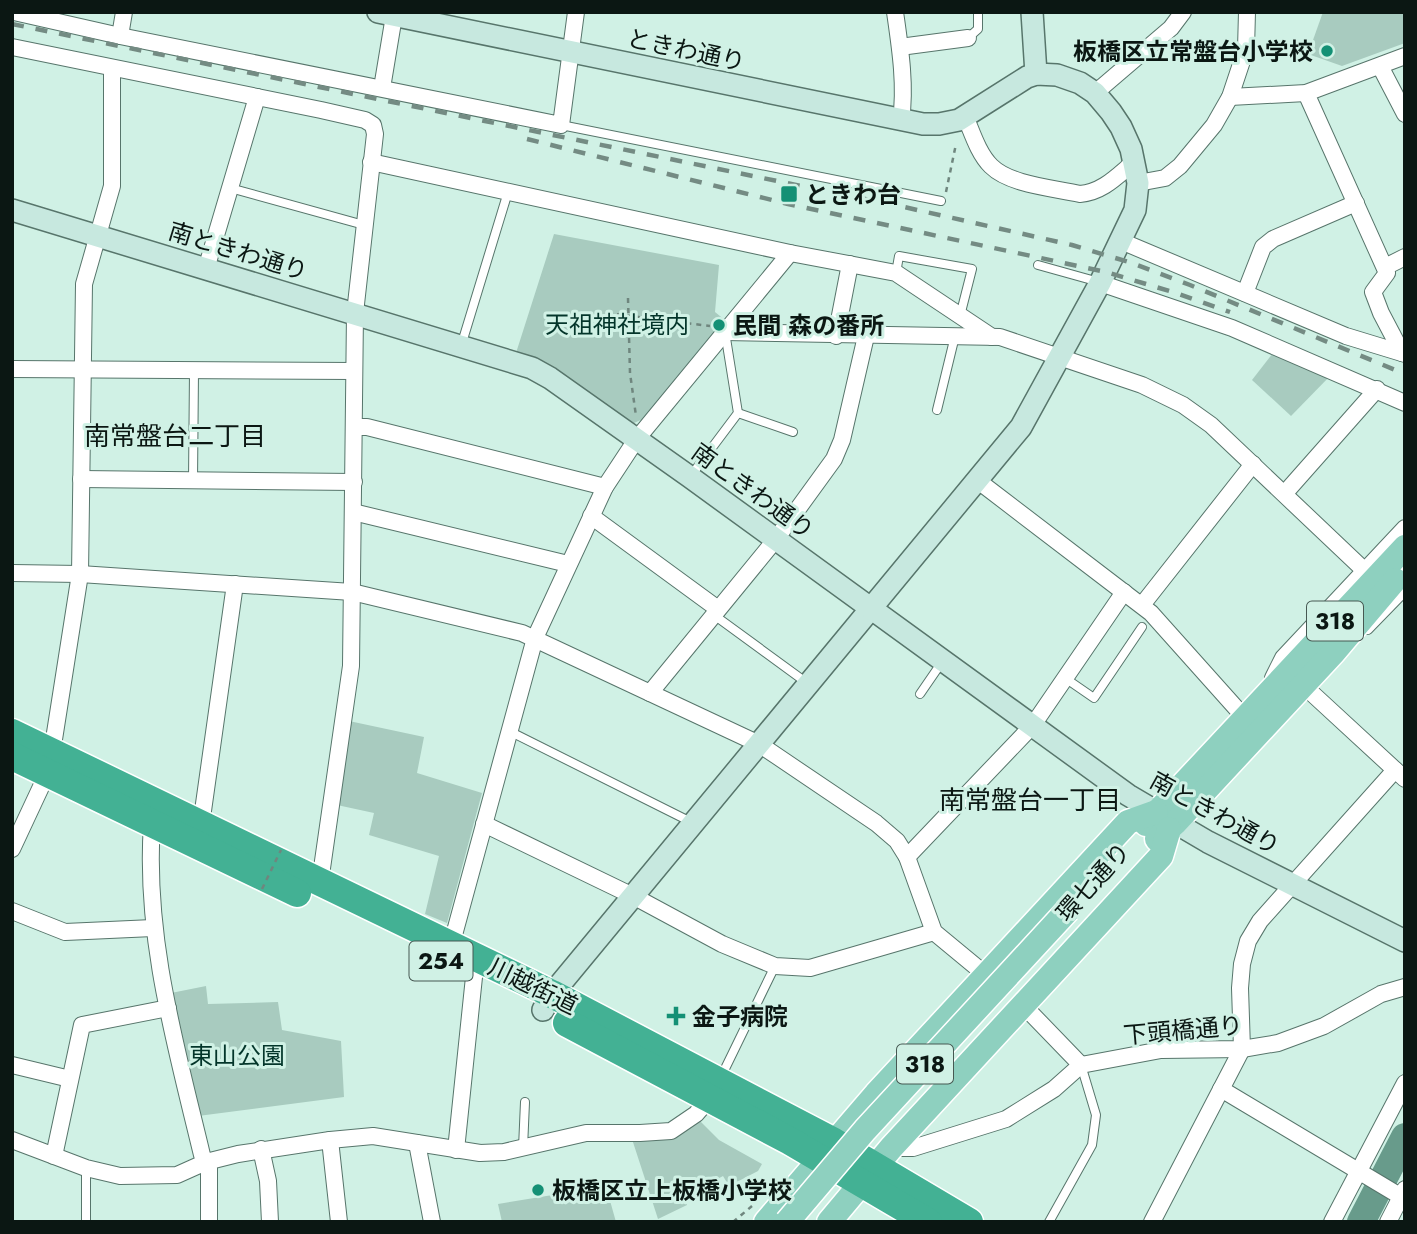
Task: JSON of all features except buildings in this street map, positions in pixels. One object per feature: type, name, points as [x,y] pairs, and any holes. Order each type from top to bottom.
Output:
[{"type":"highway","name":"川越街道","points":[[12,733],[50,763],[152,824],[474,977],[547,1002]]},
{"type":"highway","name":"川越街道","points":[[12,756],[50,763],[201,825],[320,882],[451,946],[547,1002],[827,1150],[876,1165],[969,1222]]},
{"type":"highway","name":"川越街道","points":[[876,1165],[928,1222]]},
{"type":"main road","name":"環七通り","points":[[1166,822],[1244,716],[1405,547]]},
{"type":"main road","name":"環七通り","points":[[787,1222],[865,1130],[1166,822],[1303,685],[1340,652],[1405,569]]},
{"type":"main road","points":[[759,1214],[827,1150],[1128,822],[1166,822],[1161,856],[876,1165],[829,1222]]},
{"type":"main road","name":"環七通り","points":[[807,1222],[1073,916]]},
{"type":"street","points":[[14,12],[561,125],[576,12]]},
{"type":"street","points":[[120,36],[124,12]]},
{"type":"street","points":[[895,12],[900,47],[903,106],[901,120]]},
{"type":"street","points":[[1032,12],[1036,74]]},
{"type":"street","points":[[1095,93],[1171,28],[1183,12]]},
{"type":"street","points":[[547,1002],[1021,427],[1121,241],[1135,211],[1138,197],[1136,172],[1131,149],[1121,127],[1095,93],[1080,83],[1057,75],[1036,74],[965,116],[990,165],[1010,178],[1080,194],[1092,193],[1136,172],[1165,178],[1180,166],[1214,125],[1230,97],[1246,49],[1247,12]]},
{"type":"street","points":[[382,88],[386,14]]},
{"type":"street","name":"ときわ通り","points":[[386,14],[901,120],[939,124],[965,116]]},
{"type":"street","points":[[900,47],[968,38]]},
{"type":"street","points":[[12,47],[365,120],[373,125],[375,134],[355,313],[351,666],[320,882]]},
{"type":"street","points":[[1230,97],[1306,93],[1405,55]]},
{"type":"street","points":[[1380,66],[1405,114]]},
{"type":"street","points":[[12,849],[50,763],[79,574],[84,284],[111,186],[112,68]]},
{"type":"street","points":[[1306,93],[1387,274],[1373,292],[1404,354]]},
{"type":"street","points":[[206,268],[257,97]]},
{"type":"street","points":[[371,162],[790,253],[896,273],[992,337]]},
{"type":"street","points":[[1245,293],[1263,247],[1273,239],[1356,203]]},
{"type":"street","name":"南ときわ通り","points":[[12,210],[513,361],[541,373],[636,430],[690,477],[1166,822],[1405,941]]},
{"type":"street","points":[[1121,241],[1346,336],[1404,354]]},
{"type":"street","points":[[451,946],[535,638],[605,487],[636,430],[790,253]]},
{"type":"street","points":[[1384,267],[1405,257]]},
{"type":"street","points":[[836,336],[850,264]]},
{"type":"street","points":[[1100,283],[1231,328],[1405,402]]},
{"type":"street","points":[[955,337],[960,316]]},
{"type":"street","points":[[721,330],[836,336],[1000,337],[1142,385],[1183,405],[1211,425],[1366,570]]},
{"type":"street","points":[[650,693],[776,539],[834,459],[842,440],[866,336]]},
{"type":"street","points":[[12,369],[354,371]]},
{"type":"street","points":[[1285,493],[1377,389]]},
{"type":"street","points":[[354,427],[605,487]]},
{"type":"street","points":[[1146,616],[1253,464]]},
{"type":"street","points":[[81,479],[354,482]]},
{"type":"street","points":[[977,480],[1124,592],[1244,716]]},
{"type":"street","points":[[353,512],[568,564]]},
{"type":"street","points":[[591,516],[716,612]]},
{"type":"street","points":[[1264,695],[1283,658],[1405,528]]},
{"type":"street","points":[[12,573],[79,574],[352,592],[535,638],[759,744],[876,823],[897,841],[907,857],[934,932],[986,975]]},
{"type":"street","points":[[201,825],[235,584]]},
{"type":"street","points":[[907,857],[1033,725],[1124,592]]},
{"type":"street","points":[[1153,1222],[1242,1049],[1240,988],[1248,941],[1260,921],[1292,884],[1400,775],[1303,685]]},
{"type":"street","points":[[152,824],[150,886],[153,928],[168,1008],[202,1155],[206,1162],[210,1186],[209,1222]]},
{"type":"street","points":[[484,824],[633,895],[722,944],[775,967],[810,968],[934,932]]},
{"type":"street","points":[[12,911],[65,932],[153,928]]},
{"type":"street","points":[[456,1150],[474,977]]},
{"type":"street","name":"下頭橋通り","points":[[1081,1065],[1161,1050],[1242,1049],[1278,1043],[1324,1026],[1381,994],[1405,987]]},
{"type":"street","points":[[876,1165],[913,1148],[1006,1119],[1054,1089],[1081,1065],[1023,1005]]},
{"type":"street","points":[[54,1156],[82,1025],[168,1008]]},
{"type":"street","points":[[12,1065],[71,1079]]},
{"type":"street","points":[[1332,1222],[1405,1083]]},
{"type":"street","points":[[12,1140],[86,1168],[120,1176],[177,1175],[206,1162],[261,1149],[373,1136],[480,1153],[504,1152],[586,1133],[671,1130],[696,1114],[714,1089]]},
{"type":"street","points":[[1221,1089],[1404,1195],[1388,1222]]},
{"type":"street","points":[[330,1140],[339,1222]]},
{"type":"street","points":[[417,1143],[432,1222]]},
{"type":"street","points":[[261,1149],[268,1181],[270,1222]]},
{"type":"lane","points":[[968,38],[978,29],[978,12]]},
{"type":"lane","points":[[561,125],[941,201]]},
{"type":"lane","points":[[230,188],[364,225]]},
{"type":"lane","points":[[461,346],[509,192]]},
{"type":"lane","points":[[896,273],[899,256],[972,269],[960,316]]},
{"type":"lane","points":[[1038,265],[1100,283]]},
{"type":"lane","points":[[690,477],[738,413],[721,330]]},
{"type":"lane","points":[[937,410],[955,337]]},
{"type":"lane","points":[[193,481],[194,371]]},
{"type":"lane","points":[[738,413],[793,432]]},
{"type":"lane","points":[[1363,635],[1405,592]]},
{"type":"lane","points":[[716,612],[808,684]]},
{"type":"lane","points":[[1065,678],[1094,698],[1146,616]]},
{"type":"lane","points":[[920,694],[944,660]]},
{"type":"lane","points":[[509,731],[693,823]]},
{"type":"lane","points":[[714,1089],[775,967]]},
{"type":"lane","points":[[1049,1222],[1092,1145],[1096,1115],[1081,1065]]},
{"type":"lane","points":[[523,1148],[524,1102]]},
{"type":"lane","points":[[86,1168],[86,1222]]},
{"type":"path","points":[[941,201],[943,202],[956,144]]},
{"type":"path","points":[[628,298],[630,373],[636,430]]},
{"type":"path","points":[[607,313],[721,330]]},
{"type":"path","points":[[262,889],[281,850]]},
{"type":"path","points":[[733,1222],[759,1214]]},
{"type":"green space","points":[[1323,12],[1405,12],[1405,43],[1342,66],[1308,54]]},
{"type":"green space","name":"天祖神社境内","points":[[554,234],[719,265],[715,312],[726,321],[643,419],[634,423],[627,421],[516,353]]},
{"type":"green space","points":[[1273,353],[1332,374],[1291,416],[1252,380]]},
{"type":"green space","points":[[349,721],[424,737],[417,773],[482,793],[447,923],[425,914],[439,856],[369,835],[374,813],[337,805]]},
{"type":"green space","name":"東山公園","points":[[206,986],[208,1004],[278,1002],[282,1030],[341,1041],[344,1097],[198,1116],[171,993]]},
{"type":"green space","points":[[697,1118],[719,1140],[762,1164],[758,1171],[729,1186],[723,1176],[684,1197],[687,1205],[658,1219],[631,1136]]},
{"type":"green space","points":[[571,1192],[574,1203],[609,1197],[616,1222],[502,1222],[498,1204]]},
{"type":"waterway","points":[[1361,1222],[1405,1137]]},
{"type":"railway","points":[[12,24],[904,207],[1072,245],[1132,263],[1190,285],[1405,374]]},
{"type":"railway","points":[[527,139],[788,204],[1106,272],[1230,312]]},
{"type":"place","name":"板橋区立常盤台小学校","points":[[1327,51]]},
{"type":"place","name":"ときわ台","points":[[789,194]]},
{"type":"place","name":"民間 森の番所","points":[[719,325]]},
{"type":"place","name":"金子病院","points":[[676,1016]]},
{"type":"place","name":"板橋区立上板橋小学校","points":[[538,1190]]},
{"type":"district","name":"南常盤台二丁目","points":[[175,436]]},
{"type":"district","name":"南常盤台一丁目","points":[[1030,800]]}]
